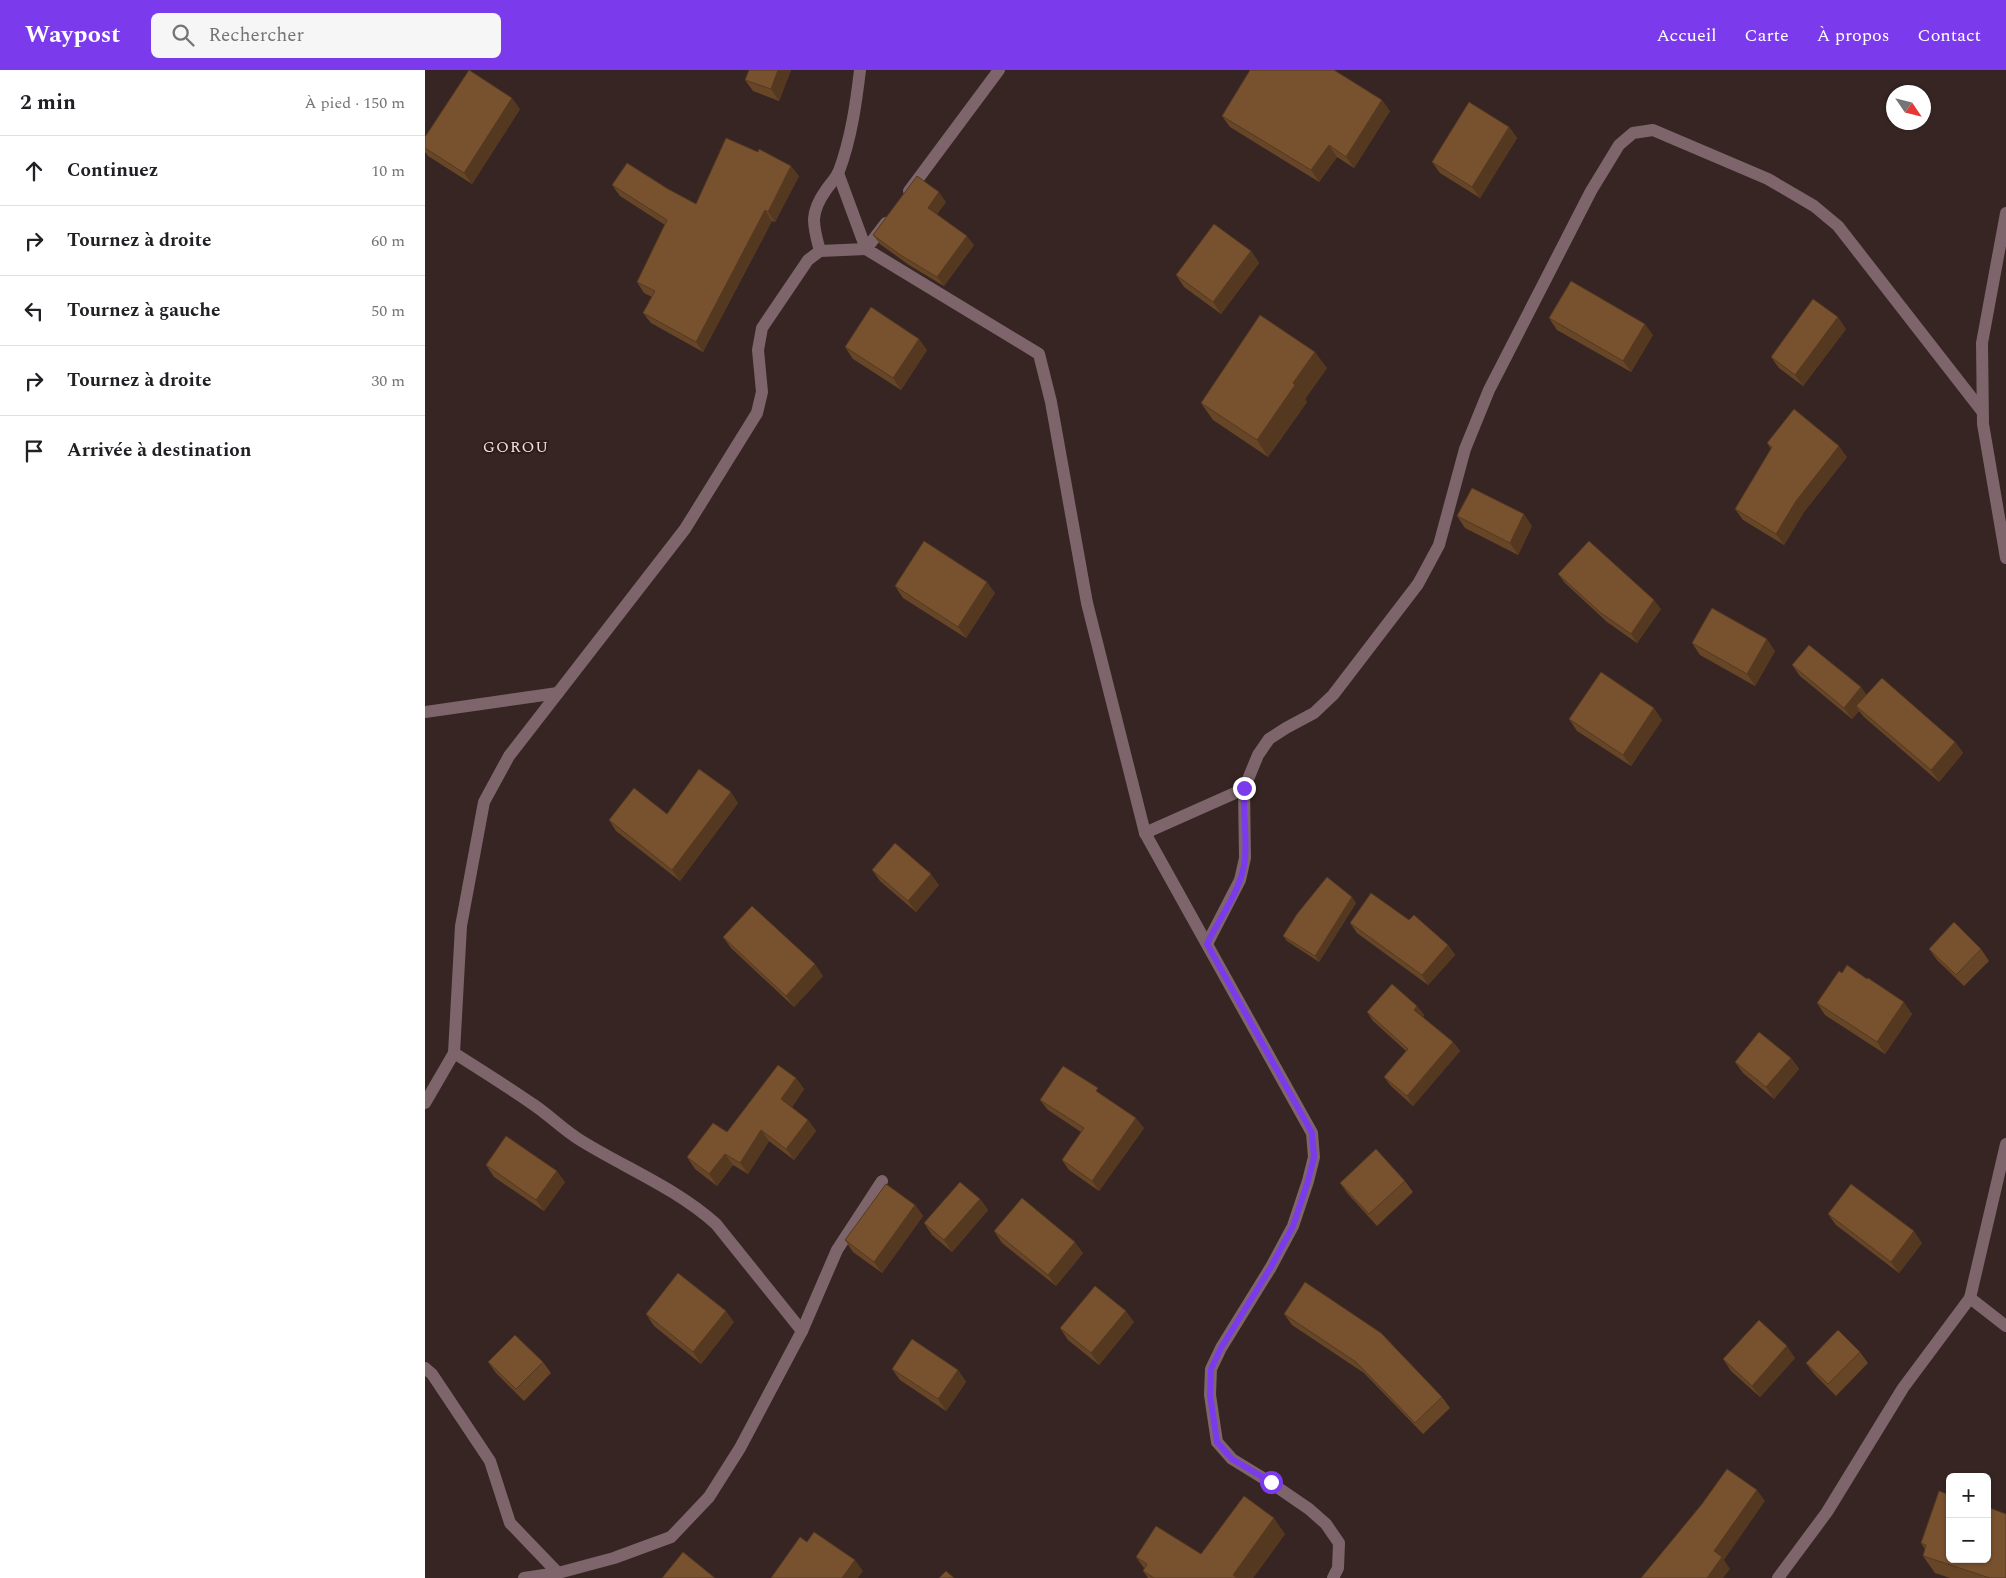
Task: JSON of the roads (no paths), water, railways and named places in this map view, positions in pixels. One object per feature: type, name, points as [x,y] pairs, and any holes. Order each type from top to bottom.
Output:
[{"type":"street","points":[[820,251],[813,224],[814,213],[819,201],[838,173],[855,114],[860,70]]},
{"type":"street","points":[[866,249],[999,70]]},
{"type":"street","points":[[1207,944],[1240,880],[1245,858],[1244,788],[1259,755],[1269,739],[1286,728],[1315,714],[1333,695],[1418,584],[1439,546],[1465,449],[1489,390],[1591,190],[1619,145],[1633,133],[1653,130],[1768,179],[1814,206],[1838,226],[1983,410]]},
{"type":"street","points":[[838,173],[866,249]]},
{"type":"street","points":[[2006,213],[1982,343],[1983,424],[2006,558]]},
{"type":"street","points":[[425,1104],[454,1053],[461,926],[484,802],[509,756],[685,529],[757,413],[762,392],[758,350],[762,328],[808,260],[820,251],[866,249],[1039,354],[1051,402],[1087,603],[1145,833],[1312,1133],[1314,1157],[1293,1226],[1271,1267],[1221,1348],[1211,1369],[1210,1395],[1217,1442],[1232,1459],[1271,1482],[1309,1509],[1326,1524],[1339,1542],[1338,1568],[1333,1578]]},
{"type":"street","points":[[425,712],[558,693]]},
{"type":"street","points":[[1145,833],[1244,788]]},
{"type":"street","points":[[454,1053],[534,1105],[577,1138],[658,1182],[705,1215],[716,1224],[802,1330]]},
{"type":"street","points":[[1778,1578],[1827,1512],[1903,1388],[1970,1298],[2006,1144]]},
{"type":"street","points":[[524,1578],[558,1573],[614,1558],[671,1537],[709,1497],[741,1448],[802,1330],[837,1250],[882,1181]]},
{"type":"street","points":[[1970,1298],[2006,1326]]},
{"type":"street","points":[[425,1368],[432,1374],[490,1461],[510,1523],[558,1573]]},
{"type":"district","name":"GOROU","points":[[516,446]]}]
